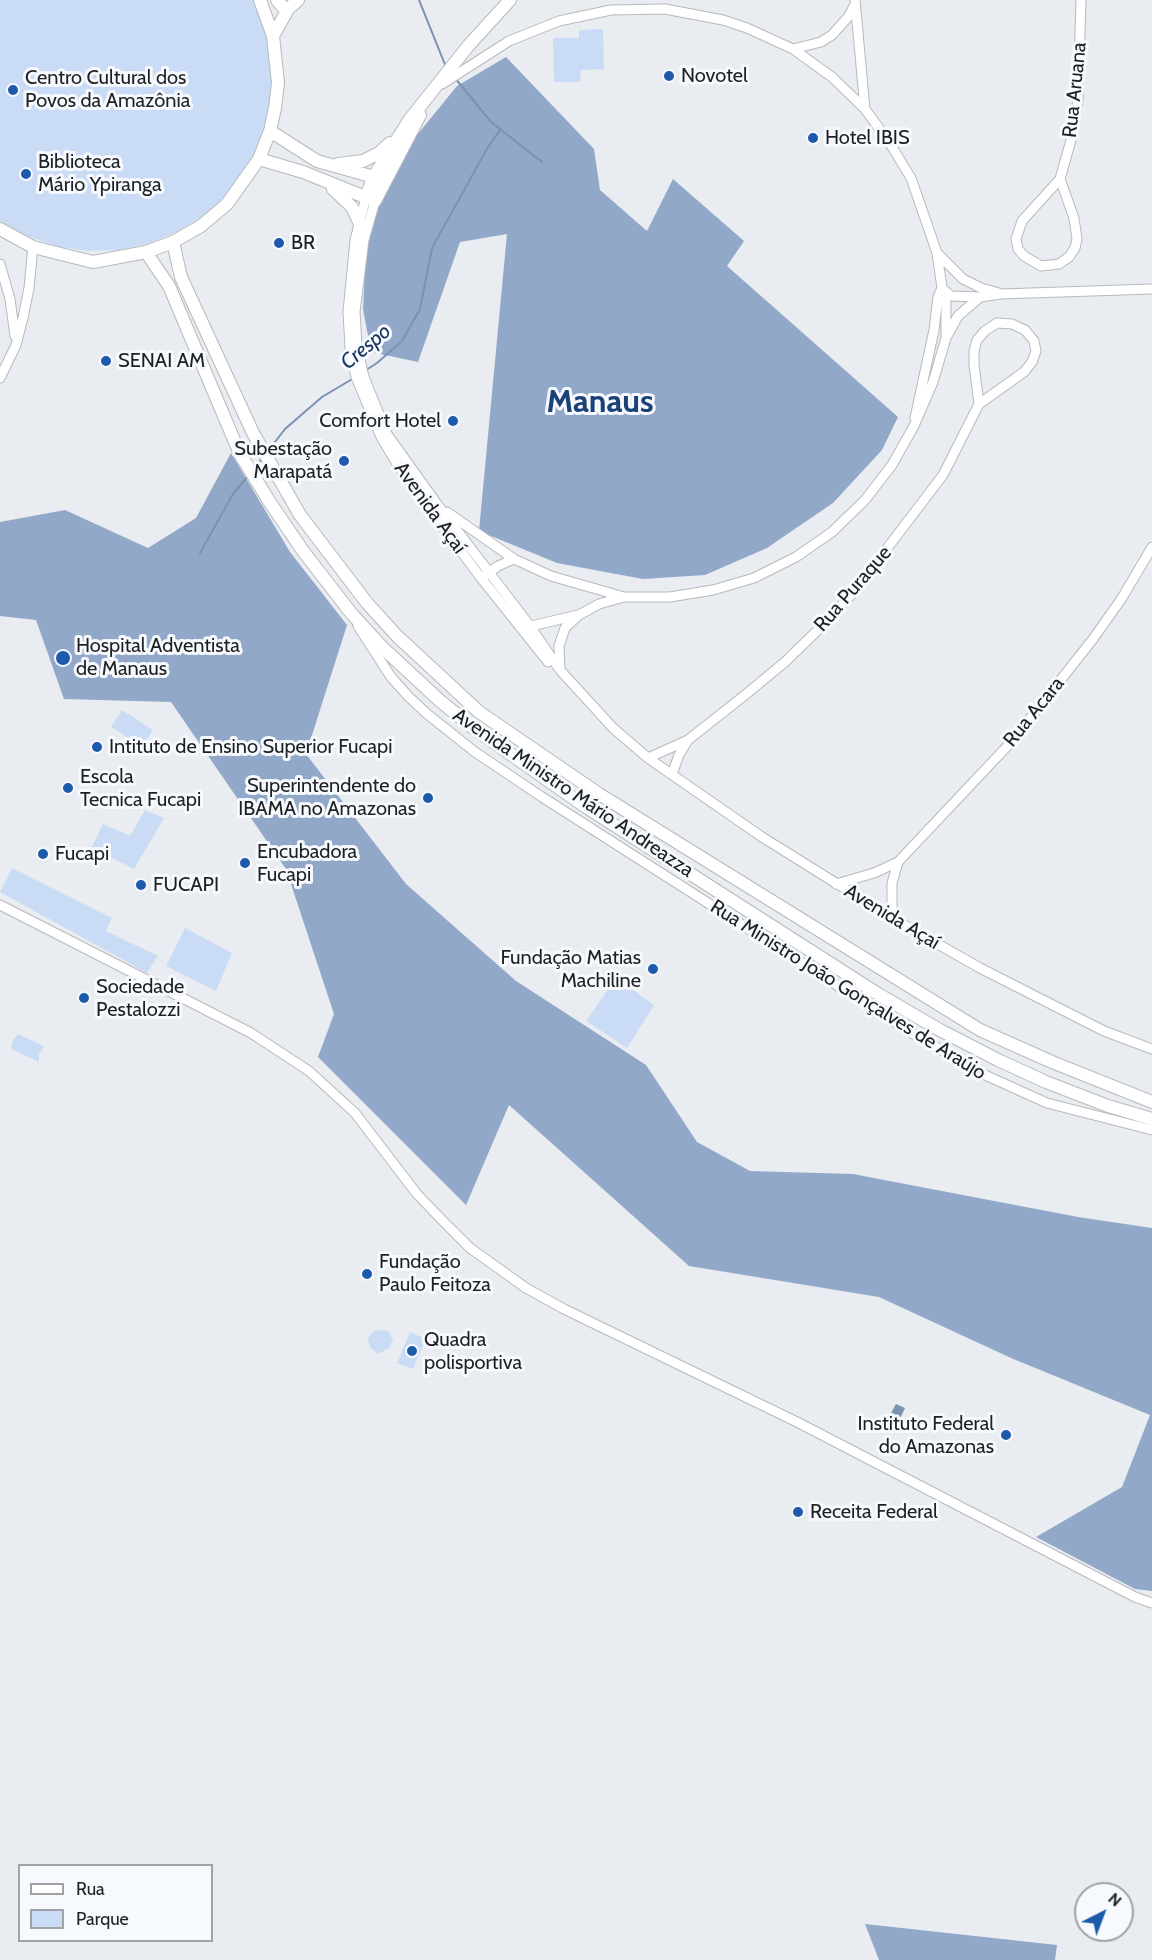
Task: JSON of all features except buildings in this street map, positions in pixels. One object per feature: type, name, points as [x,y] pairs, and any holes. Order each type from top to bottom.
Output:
[{"type":"main road","points":[[0,229],[33,247],[93,262],[146,252],[173,242],[201,225],[227,204],[259,159],[270,131],[275,108],[278,83],[273,36],[260,0]]},
{"type":"main road","points":[[273,36],[293,4],[278,3],[277,0]]},
{"type":"main road","points":[[326,164],[350,164],[363,161],[379,153],[399,134],[510,0]]},
{"type":"main road","points":[[379,178],[415,126],[424,103]]},
{"type":"main road","points":[[270,131],[297,149],[326,164],[379,178]]},
{"type":"main road","points":[[259,159],[321,179],[370,199],[399,134]]},
{"type":"main road","points":[[321,179],[344,198],[357,214],[359,222]]},
{"type":"main road","name":"Avenida Ministro Mário Andreazza","points":[[173,242],[181,277],[253,433],[300,515],[340,570],[397,636],[478,712],[619,807],[980,1030],[1152,1102]]},
{"type":"main road","name":"Avenida Ministro Mário Andreazza","points":[[146,252],[169,286],[240,454],[303,551],[351,613],[383,648],[472,728],[586,807],[928,1023],[998,1060],[1124,1117],[1152,1119]]},
{"type":"main road","points":[[832,963],[843,944]]},
{"type":"main road","points":[[1124,1117],[1132,1103],[1152,1102]]},
{"type":"street","name":"Rua Aruana","points":[[1060,178],[1074,218],[1077,239],[1075,248],[1069,257],[1059,264],[1041,266],[1024,256],[1018,249],[1016,239],[1022,221],[1060,178],[1071,140],[1078,100],[1081,0]]},
{"type":"street","points":[[793,49],[821,42],[832,35],[849,16],[855,2]]},
{"type":"street","points":[[855,2],[866,109]]},
{"type":"street","points":[[435,89],[508,41],[558,21],[611,10],[665,9],[696,14],[747,28],[793,49],[832,76],[866,109],[911,178],[938,253],[942,288],[946,300],[946,338]]},
{"type":"street","name":"Avenida Açaí","points":[[370,199],[359,222],[355,240],[348,312],[350,348],[356,377],[381,437],[400,469],[481,578],[613,728],[648,758],[762,837],[892,918],[1039,1000],[1104,1031],[1152,1049]]},
{"type":"street","name":"Avenida Açaí","points":[[370,199],[356,312],[357,346],[364,377],[387,434],[437,504],[490,572],[557,674],[609,733],[631,750],[648,758]]},
{"type":"street","points":[[0,378],[16,345],[29,288],[33,247]]},
{"type":"street","points":[[938,253],[963,279],[1001,294]]},
{"type":"street","points":[[0,264],[10,299],[16,345]]},
{"type":"street","points":[[942,288],[951,296],[980,297],[1001,294],[1152,289]]},
{"type":"street","points":[[914,426],[934,330],[938,297],[942,288]]},
{"type":"street","points":[[560,670],[559,646],[565,628],[579,615],[599,604],[624,597],[670,597],[713,590],[754,578],[796,557],[832,532],[865,501],[892,465],[925,404],[946,338],[958,316],[980,297]]},
{"type":"street","name":"Rua Puraque","points":[[648,758],[688,740],[785,662],[853,593],[943,475],[979,404],[1024,372],[1032,362],[1036,351],[1034,341],[1025,330],[1012,324],[997,323],[977,340],[974,366],[979,404]]},
{"type":"street","points":[[437,504],[514,559],[550,576],[624,597]]},
{"type":"street","name":"Rua Acara","points":[[836,884],[874,873],[898,862],[1014,739],[1093,639],[1122,598],[1152,547]]},
{"type":"street","points":[[481,578],[514,559]]},
{"type":"street","name":"Rua Ministro João Gonçalves de Araújo","points":[[351,613],[391,678],[414,702],[475,752],[542,797],[910,1032],[985,1075],[1047,1103],[1124,1117]]},
{"type":"street","points":[[526,628],[579,615]]},
{"type":"street","name":"Rua Puraque","points":[[672,774],[688,740]]},
{"type":"street","points":[[892,918],[892,883],[898,862]]},
{"type":"street","points":[[0,905],[251,1033],[309,1071],[355,1113],[417,1194],[442,1220],[470,1248],[526,1288],[564,1309],[797,1422],[1135,1597],[1152,1603]]},
{"type":"street","name":"Avenida Ministro Mário Andreazza","points":[[1124,1117],[1152,1130]]},
{"type":"green space","points":[[0,0],[255,0],[270,46],[273,77],[270,109],[261,139],[247,167],[229,192],[206,214],[179,231],[150,243],[119,250],[88,251],[57,246],[27,236],[0,221]]},
{"type":"green space","points":[[603,29],[604,69],[581,70],[580,82],[554,82],[553,38],[579,38],[579,30]]},
{"type":"green space","points":[[122,710],[153,730],[142,747],[111,727]]},
{"type":"green space","points":[[145,810],[164,818],[134,869],[92,847],[103,824],[130,836]]},
{"type":"green space","points":[[12,868],[112,918],[106,931],[158,956],[147,973],[0,892]]},
{"type":"green space","points":[[185,928],[232,953],[216,991],[166,966]]},
{"type":"green space","points":[[616,978],[654,1005],[627,1048],[586,1021]]},
{"type":"green space","points":[[18,1034],[44,1046],[39,1054],[39,1062],[11,1049],[13,1040]]},
{"type":"green space","points":[[382,1329],[389,1332],[393,1340],[389,1348],[378,1354],[370,1347],[368,1338],[376,1330],[383,1331]]},
{"type":"green space","name":"Quadra polisportiva","points":[[410,1332],[426,1339],[413,1369],[397,1363]]},
{"type":"shaded area","points":[[506,57],[594,149],[600,190],[647,231],[673,179],[744,241],[727,266],[898,417],[882,450],[833,503],[767,548],[705,575],[643,579],[557,563],[479,531],[507,234],[460,242],[418,362],[371,352],[363,309],[366,250],[382,196],[417,135],[457,86]]},
{"type":"shaded area","points":[[231,453],[290,552],[347,625],[306,754],[406,884],[516,981],[646,1065],[697,1142],[750,1171],[853,1174],[1078,1217],[1152,1228],[1152,1591],[1135,1589],[1036,1537],[1122,1487],[1150,1415],[1011,1358],[879,1297],[689,1266],[509,1105],[466,1205],[318,1057],[334,1014],[286,869],[171,702],[64,699],[36,620],[0,616],[0,522],[65,510],[148,548],[196,518]]},
{"type":"shaded area","points":[[896,1404],[905,1408],[895,1429],[885,1424]]},
{"type":"shaded area","points":[[865,1924],[1057,1945],[1055,1960],[879,1960]]},
{"type":"waterway","name":"Crespo","points":[[419,0],[446,67]]},
{"type":"waterway","name":"Crespo","points":[[455,78],[491,122],[542,162]]},
{"type":"waterway","name":"Crespo","points":[[366,370],[402,341],[420,309],[432,248],[488,147],[500,130]]},
{"type":"waterway","name":"Crespo","points":[[268,451],[285,429],[322,397],[354,378]]},
{"type":"waterway","name":"Crespo","points":[[255,468],[262,458]]},
{"type":"waterway","name":"Crespo","points":[[200,553],[233,494],[249,475]]},
{"type":"place","name":"Novotel","points":[[669,76]]},
{"type":"place","name":"Centro Cultural dos Povos da Amazônia","points":[[13,90]]},
{"type":"place","name":"Hotel IBIS","points":[[813,138]]},
{"type":"place","name":"Biblioteca Mário Ypiranga","points":[[26,174]]},
{"type":"place","name":"BR","points":[[279,243]]},
{"type":"place","name":"SENAI AM","points":[[106,361]]},
{"type":"place","name":"Comfort Hotel","points":[[453,421]]},
{"type":"place","name":"Subestação Marapatá","points":[[344,461]]},
{"type":"place","name":"Hospital Adventista de Manaus","points":[[63,658]]},
{"type":"place","name":"Intituto de Ensino Superior Fucapi","points":[[97,747]]},
{"type":"place","name":"Escola Tecnica Fucapi","points":[[68,788]]},
{"type":"place","name":"Superintendente do IBAMA no Amazonas","points":[[428,798]]},
{"type":"place","name":"Fucapi","points":[[43,854]]},
{"type":"place","name":"Encubadora Fucapi","points":[[245,863]]},
{"type":"place","name":"FUCAPI","points":[[141,885]]},
{"type":"place","name":"Fundação Matias Machiline","points":[[653,969]]},
{"type":"place","name":"Sociedade Pestalozzi","points":[[84,998]]},
{"type":"place","name":"Fundação Paulo Feitoza","points":[[367,1274]]},
{"type":"place","name":"Quadra polisportiva","points":[[412,1351]]},
{"type":"place","name":"Instituto Federal do Amazonas","points":[[1006,1435]]},
{"type":"place","name":"Receita Federal","points":[[798,1512]]},
{"type":"district","name":"Manaus","points":[[600,403]]}]
